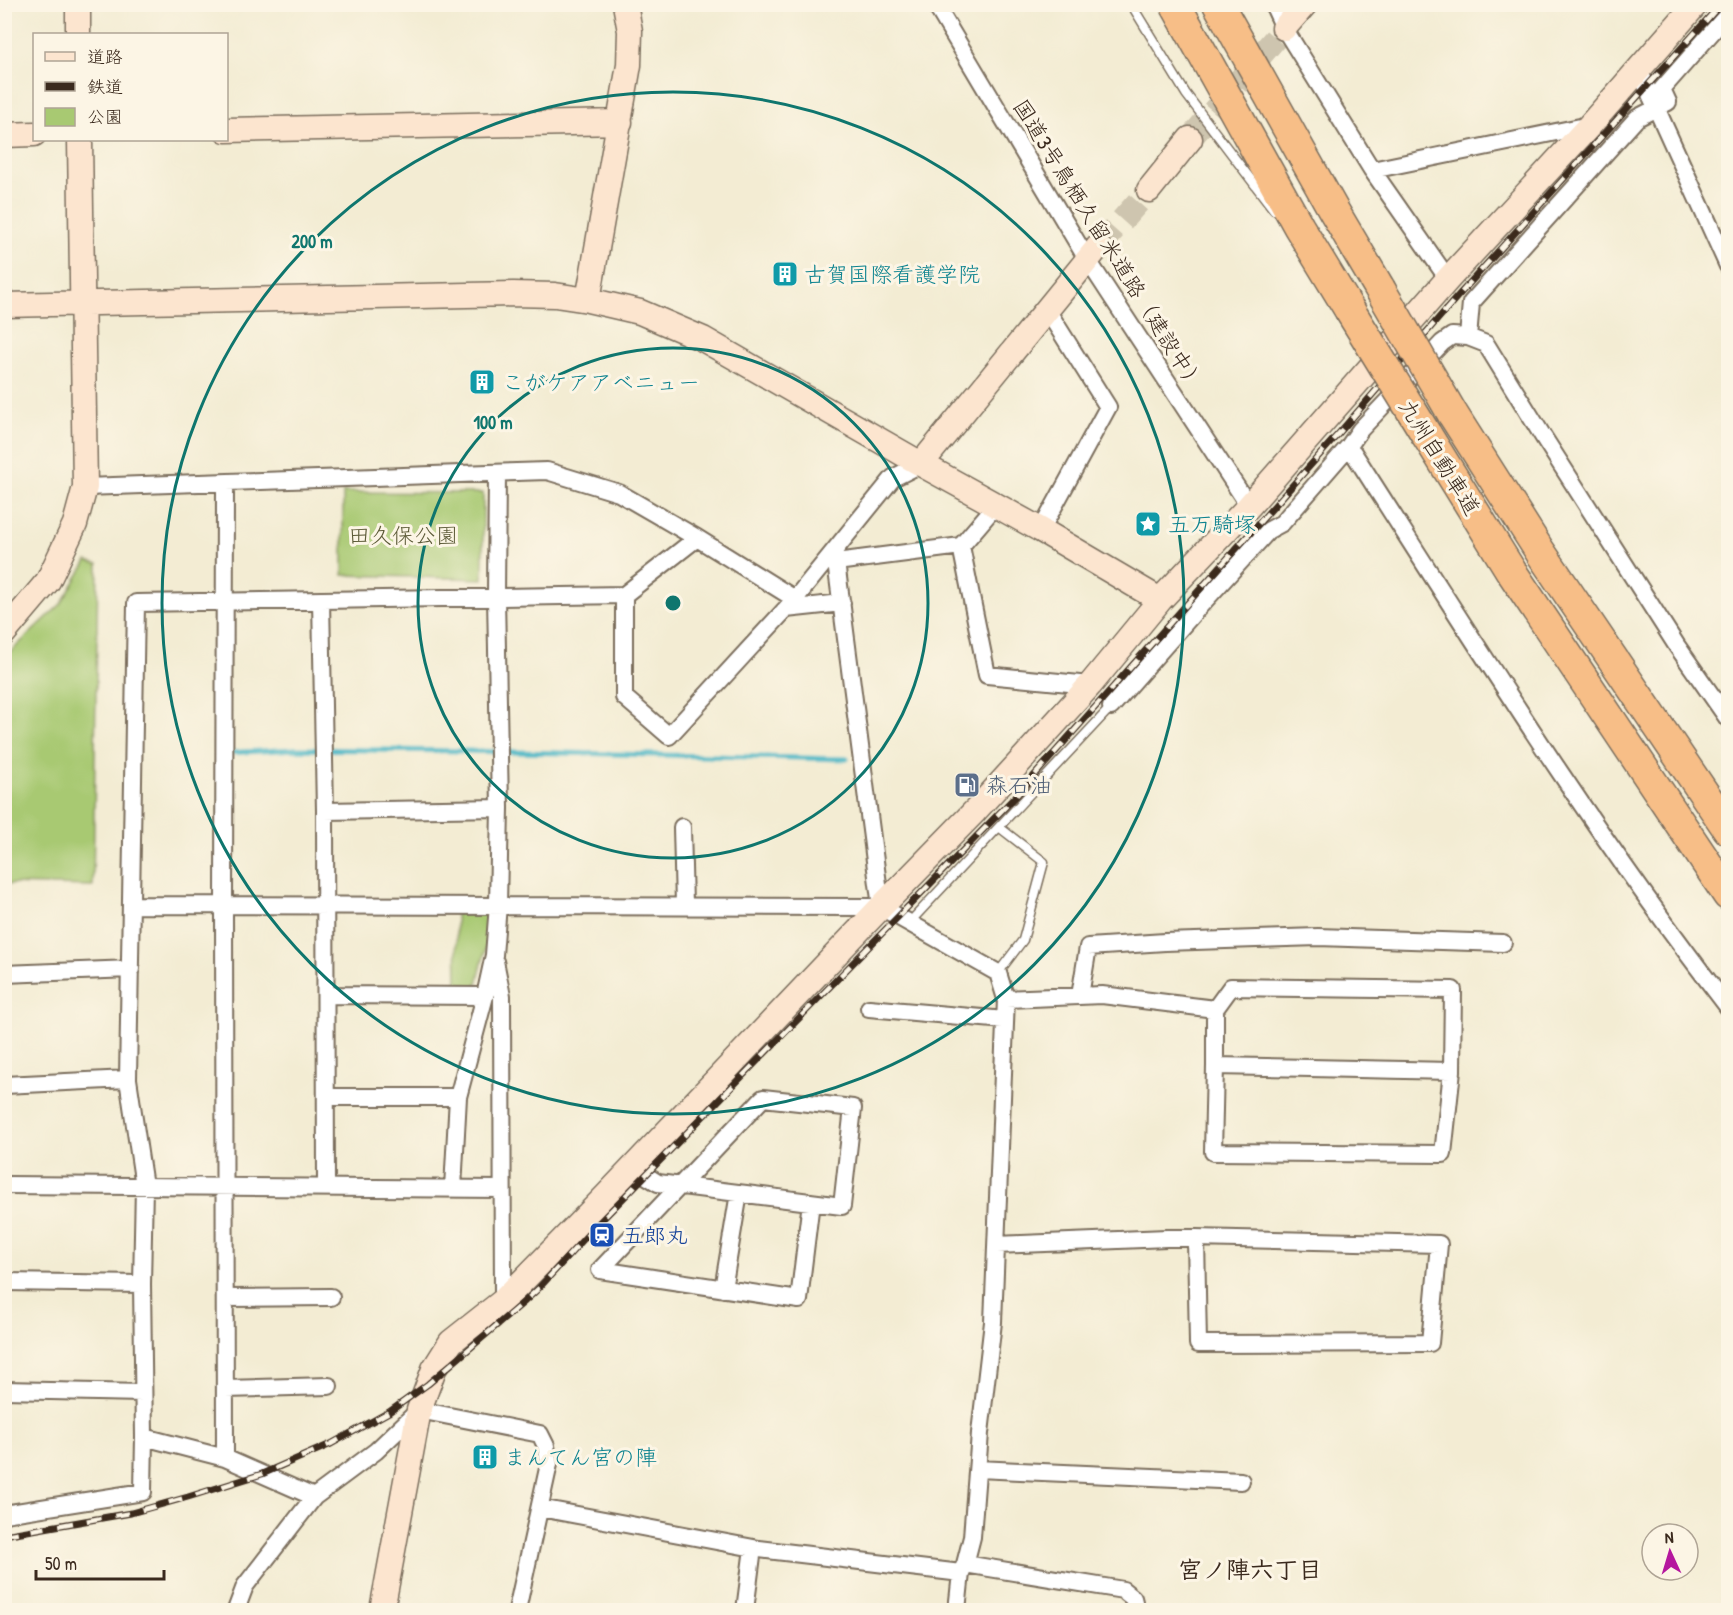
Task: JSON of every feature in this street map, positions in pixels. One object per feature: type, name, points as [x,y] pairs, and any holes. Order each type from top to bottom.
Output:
[{"type":"highway","name":"九州自動車道","points":[[1175,4],[1299,227],[1348,309],[1511,571],[1728,895]]},
{"type":"highway","name":"九州自動車道","points":[[1218,4],[1452,413],[1541,553],[1728,829]]},
{"type":"street","points":[[78,4],[78,33]]},
{"type":"street","points":[[588,300],[629,65],[630,31],[626,4]]},
{"type":"street","name":"国道3号鳥栖久留米道路（建設中）","points":[[935,4],[1093,253],[1249,506]]},
{"type":"street","points":[[1273,4],[1284,28],[1372,170],[1448,279]]},
{"type":"street","points":[[1284,28],[1305,4]]},
{"type":"street","points":[[382,1611],[418,1410],[434,1369],[451,1342],[503,1301],[975,812],[1090,685],[1160,600],[1249,506],[1448,279],[1590,125],[1696,4]]},
{"type":"street","points":[[1468,338],[1471,303],[1637,118],[1668,102],[1662,89],[1728,14]]},
{"type":"street","points":[[1639,70],[1728,267]]},
{"type":"street","points":[[228,130],[620,122]]},
{"type":"street","points":[[1372,170],[1590,125]]},
{"type":"street","points":[[4,135],[33,134]]},
{"type":"street","points":[[1149,190],[1190,138]]},
{"type":"street","points":[[4,633],[48,581],[75,524],[85,487],[80,141]]},
{"type":"street","points":[[624,595],[624,697],[669,736],[835,556],[893,478],[921,464],[1093,253]]},
{"type":"street","points":[[4,305],[513,294],[555,295],[640,312],[703,339],[1160,600]]},
{"type":"street","points":[[1041,530],[1108,407],[1047,310]]},
{"type":"street","points":[[1111,707],[1269,530],[1282,522],[1349,446],[1360,430],[1442,343],[1452,336],[1486,344],[1671,636],[1728,719]]},
{"type":"street","points":[[1349,446],[1526,723],[1682,948],[1728,1007]]},
{"type":"street","points":[[85,487],[547,471],[618,493],[698,538],[791,604],[842,603]]},
{"type":"street","points":[[453,1188],[458,1097],[494,955],[498,905],[500,808],[496,597],[497,473]]},
{"type":"street","points":[[225,483],[225,1458]]},
{"type":"street","points":[[835,556],[961,546],[996,505]]},
{"type":"street","points":[[4,1514],[143,1492],[141,1284],[144,1186],[128,1079],[136,603],[624,595],[698,538]]},
{"type":"street","points":[[961,546],[987,675],[1090,685]]},
{"type":"street","points":[[835,556],[881,907]]},
{"type":"street","points":[[321,600],[326,905],[326,1187]]},
{"type":"street","points":[[325,811],[500,808]]},
{"type":"street","points":[[682,827],[684,905]]},
{"type":"street","points":[[131,905],[881,907],[998,973],[1006,999],[993,1322],[980,1433],[972,1538],[963,1568],[957,1611]]},
{"type":"street","points":[[1080,996],[1088,947],[1175,941],[1318,937],[1503,943]]},
{"type":"street","points":[[494,955],[502,996],[503,1301]]},
{"type":"street","points":[[4,974],[131,969]]},
{"type":"street","points":[[1231,987],[1453,990],[1452,1071],[1443,1154],[1213,1152],[1215,1066],[1215,1009],[1231,987]]},
{"type":"street","points":[[326,994],[485,996]]},
{"type":"street","points":[[1006,999],[1102,995],[1215,1009]]},
{"type":"street","points":[[869,1008],[1005,1020]]},
{"type":"street","points":[[1215,1066],[1452,1071]]},
{"type":"street","points":[[4,1085],[128,1079]]},
{"type":"street","points":[[327,1097],[458,1097]]},
{"type":"street","points":[[637,1164],[645,1175],[658,1183],[680,1186],[739,1193],[811,1202],[842,1206],[853,1108],[763,1098],[680,1186],[600,1270],[799,1300],[811,1202]]},
{"type":"street","points":[[4,1185],[502,1189]]},
{"type":"street","points":[[723,1289],[739,1193]]},
{"type":"street","points":[[997,1245],[1167,1238],[1196,1238],[1439,1244],[1430,1343],[1198,1344],[1196,1238]]},
{"type":"street","points":[[4,1282],[141,1284]]},
{"type":"street","points":[[225,1298],[331,1297]]},
{"type":"street","points":[[225,1389],[329,1386]]},
{"type":"street","points":[[4,1390],[143,1393]]},
{"type":"street","points":[[236,1611],[245,1586],[314,1497],[376,1451],[418,1410]]},
{"type":"street","points":[[418,1410],[540,1434],[546,1446],[549,1464],[517,1611]]},
{"type":"street","points":[[144,1437],[225,1458],[314,1497]]},
{"type":"street","points":[[978,1469],[1240,1481]]},
{"type":"street","points":[[540,1508],[753,1548],[963,1568],[1123,1590],[1133,1598],[1136,1611]]},
{"type":"street","points":[[745,1611],[753,1548]]},
{"type":"lane","points":[[1131,4],[1186,94],[1278,215]]},
{"type":"lane","points":[[1253,49],[1274,104]]},
{"type":"lane","points":[[1292,234],[1348,309]]},
{"type":"lane","points":[[909,923],[1111,707]]},
{"type":"lane","points":[[998,973],[1023,940],[1044,862],[999,827]]},
{"type":"green space","name":"田久保公園","points":[[343,492],[483,493],[483,579],[343,575]]},
{"type":"green space","points":[[87,561],[98,564],[93,886],[5,884],[5,657],[61,604]]},
{"type":"green space","points":[[456,912],[490,912],[491,927],[475,992],[457,993]]},
{"type":"waterway","points":[[227,753],[295,749],[847,759]]},
{"type":"tunnel","points":[[1190,139],[1284,28]]},
{"type":"tunnel","points":[[1098,247],[1149,190]]},
{"type":"railway","points":[[4,1535],[131,1513],[262,1474],[331,1444],[389,1412],[428,1384],[525,1301],[1017,795],[1457,297],[1721,4]]},
{"type":"place","name":"古賀国際看護学院","points":[[785,274]]},
{"type":"place","name":"こがケアアベニュー","points":[[482,382]]},
{"type":"place","name":"五万騎塚","points":[[1148,524]]},
{"type":"place","name":"森石油","points":[[967,785]]},
{"type":"place","name":"五郎丸","points":[[602,1235]]},
{"type":"place","name":"まんてん宮の陣","points":[[485,1457]]},
{"type":"district","name":"宮ノ陣六丁目","points":[[1250,1569]]}]
